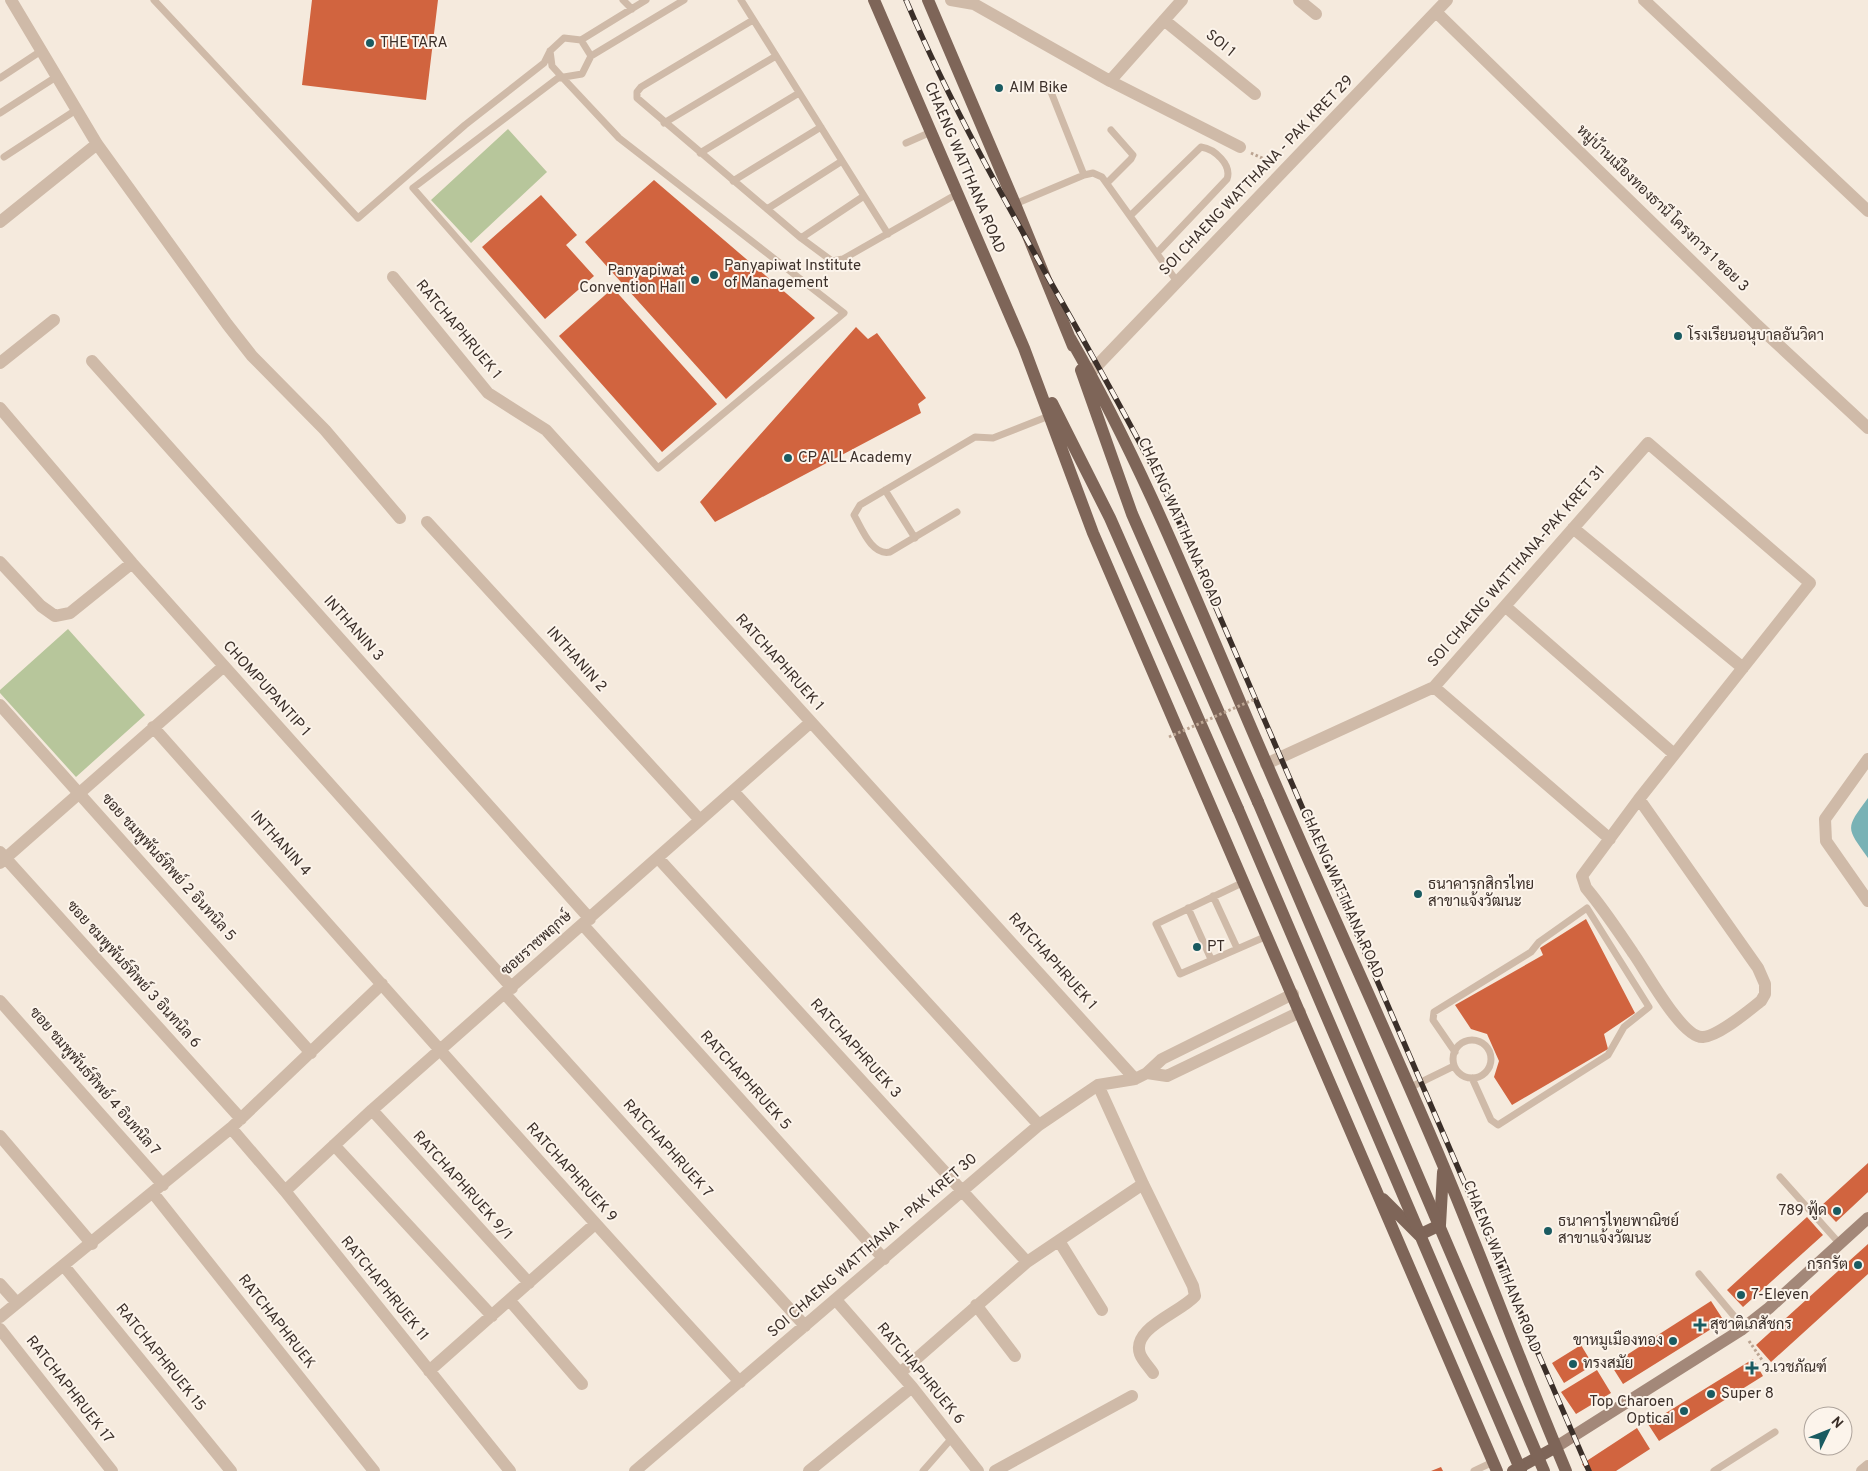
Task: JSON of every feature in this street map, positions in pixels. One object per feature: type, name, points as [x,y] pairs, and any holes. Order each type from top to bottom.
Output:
[{"type":"main road","name":"CHAENG WATTHANA ROAD","points":[[874,0],[1024,348],[1093,533],[1495,1467]]},
{"type":"main road","name":"CHAENG WATTHANA ROAD","points":[[928,0],[1070,338],[1132,514],[1258,802],[1544,1471]]},
{"type":"main road","name":"CHAENG WATTHANA ROAD","points":[[1070,338],[1090,373],[1151,493],[1266,764],[1444,1166],[1566,1471]]},
{"type":"main road","name":"CHAENG WATTHANA ROAD","points":[[1024,348],[1110,518],[1238,809],[1521,1471]]},
{"type":"main road","points":[[1379,1194],[1419,1235],[1428,1232],[1440,1225],[1444,1166]]},
{"type":"main road","points":[[1513,1471],[1556,1447]]},
{"type":"street","points":[[11,0],[97,144],[252,356],[325,430],[400,518]]},
{"type":"street","points":[[951,0],[974,4],[1110,81],[1240,147]]},
{"type":"street","points":[[1110,81],[1182,0]]},
{"type":"street","points":[[1299,0],[1316,14]]},
{"type":"street","name":"SOI CHAENG WATTHANA - PAK KRET 29","points":[[1090,373],[1447,0]]},
{"type":"street","points":[[1644,0],[1868,212]]},
{"type":"street","name":"หมู่บ้านเมืองทองธานี โครงการ 1 ซอย 3","points":[[1436,12],[1758,325],[1868,428]]},
{"type":"street","name":"SOI 1","points":[[1164,20],[1255,94]]},
{"type":"street","points":[[0,222],[97,144]]},
{"type":"street","name":"RATCHAPHRUEK 1","points":[[393,277],[488,393],[546,430],[811,722],[1141,1076]]},
{"type":"street","points":[[0,363],[54,320]]},
{"type":"street","name":"INTHANIN 3","points":[[92,362],[586,922]]},
{"type":"street","name":"CHOMPUPANTIP 1","points":[[0,408],[132,563],[508,991]]},
{"type":"street","name":"SOI CHAENG WATTHANA-PAK KRET 31","points":[[1266,764],[1434,687],[1648,443],[1810,583],[1743,668]]},
{"type":"street","name":"INTHANIN 2","points":[[427,522],[700,820]]},
{"type":"street","points":[[1573,528],[1743,668],[1674,754],[1639,799],[1610,839],[1585,870],[1582,881],[1675,1016],[1696,1036],[1704,1037],[1717,1032],[1761,1001],[1765,994],[1765,984],[1758,968],[1639,799]]},
{"type":"street","points":[[0,562],[41,606],[55,616],[70,613],[132,563]]},
{"type":"street","points":[[1506,607],[1674,754]]},
{"type":"street","points":[[2,857],[80,792],[224,666]]},
{"type":"street","points":[[1434,687],[1610,839]]},
{"type":"street","name":"ซอย ชมพูพันธ์ทิพย์ 2 อินทนิล 5","points":[[0,705],[80,792],[311,1053]]},
{"type":"street","name":"ซอยราชพฤกษ์","points":[[285,1191],[372,1110],[440,1052],[811,722]]},
{"type":"street","name":"INTHANIN 4","points":[[153,727],[382,984]]},
{"type":"street","points":[[1868,759],[1825,820],[1826,841],[1868,901]]},
{"type":"street","points":[[733,791],[1039,1125]]},
{"type":"street","name":"ซอย ชมพูพันธ์ทิพย์ 3 อินทนิล 6","points":[[2,857],[241,1119]]},
{"type":"street","name":"RATCHAPHRUEK 3","points":[[658,858],[1027,1262]]},
{"type":"street","name":"RATCHAPHRUEK 5","points":[[586,922],[884,1258]]},
{"type":"street","points":[[0,1316],[92,1244],[232,1128],[382,984]]},
{"type":"street","name":"RATCHAPHRUEK 9","points":[[382,984],[440,1052],[740,1382]]},
{"type":"street","name":"RATCHAPHRUEK 7","points":[[508,991],[805,1326]]},
{"type":"street","points":[[1141,1076],[1162,1059],[1292,994]]},
{"type":"street","name":"ซอย ชมพูพันธ์ทิพย์ 4 อินทนิล 7","points":[[0,1001],[158,1189]]},
{"type":"street","name":"SOI CHAENG WATTHANA - PAK KRET 30","points":[[635,1471],[650,1466],[740,1382],[1039,1125],[1098,1085],[1141,1076],[1167,1076],[1300,1012]]},
{"type":"street","points":[[1098,1085],[1143,1184],[1193,1286],[1195,1296],[1189,1303],[1144,1332],[1138,1343],[1140,1354],[1153,1373]]},
{"type":"street","name":"RATCHAPHRUEK 9/1","points":[[372,1110],[529,1283]]},
{"type":"street","name":"RATCHAPHRUEK 11","points":[[232,1128],[285,1191],[510,1471]]},
{"type":"street","points":[[0,1136],[92,1244]]},
{"type":"street","points":[[334,1145],[492,1316]]},
{"type":"street","points":[[900,1373],[1027,1262],[1143,1184]]},
{"type":"street","name":"RATCHAPHRUEK","points":[[158,1189],[374,1471]]},
{"type":"street","points":[[1556,1447],[1742,1329],[1769,1308],[1868,1218]]},
{"type":"street","points":[[428,1371],[510,1301],[595,1224]]},
{"type":"street","points":[[1059,1241],[1102,1310]]},
{"type":"street","name":"RATCHAPHRUEK 15","points":[[64,1266],[231,1471]]},
{"type":"street","points":[[0,1284],[17,1303]]},
{"type":"street","name":"RATCHAPHRUEK 6","points":[[836,1300],[912,1387],[978,1471]]},
{"type":"street","points":[[510,1301],[582,1384]]},
{"type":"street","points":[[976,1305],[1015,1356]]},
{"type":"street","name":"RATCHAPHRUEK 17","points":[[0,1329],[112,1471]]},
{"type":"street","points":[[809,1471],[912,1387]]},
{"type":"street","points":[[994,1471],[1132,1396]]},
{"type":"street","points":[[1862,1471],[1868,1466]]},
{"type":"lane","points":[[154,0],[358,218],[465,124],[544,63],[550,51],[564,38],[581,40],[646,0]]},
{"type":"lane","points":[[623,0],[632,9]]},
{"type":"lane","points":[[550,51],[552,66],[561,76],[620,138],[844,313],[658,468],[413,188],[561,76],[582,74],[591,56],[684,0]]},
{"type":"lane","points":[[741,0],[888,234]]},
{"type":"lane","points":[[753,20],[641,87],[637,92],[637,98],[664,124],[801,238],[832,261],[844,259],[958,194]]},
{"type":"lane","points":[[581,40],[591,56]]},
{"type":"lane","points":[[0,78],[41,51]]},
{"type":"lane","points":[[664,124],[776,56]]},
{"type":"lane","points":[[0,114],[56,77]]},
{"type":"lane","points":[[1051,92],[1084,175]]},
{"type":"lane","points":[[700,153],[799,93]]},
{"type":"lane","points":[[4,157],[76,110]]},
{"type":"lane","points":[[733,181],[820,127]]},
{"type":"lane","points":[[1107,183],[1133,155],[1111,130]]},
{"type":"lane","points":[[906,143],[931,132]]},
{"type":"lane","points":[[1131,215],[1201,146],[1209,148],[1228,166],[1227,179],[1157,253]]},
{"type":"lane","points":[[766,209],[842,161]]},
{"type":"lane","points":[[1015,204],[1084,175],[1093,173],[1102,177],[1178,283]]},
{"type":"lane","points":[[801,238],[864,196]]},
{"type":"lane","points":[[957,512],[890,552],[883,554],[876,550],[854,515],[860,505],[975,437],[993,438],[1049,416]]},
{"type":"lane","points":[[886,490],[914,538]]},
{"type":"lane","points":[[1244,882],[1156,924],[1180,974],[1267,936]]},
{"type":"lane","points":[[1213,896],[1237,948]]},
{"type":"lane","points":[[1188,908],[1211,959]]},
{"type":"lane","points":[[1454,1052],[1465,1041],[1479,1042],[1489,1052],[1489,1066],[1479,1076],[1472,1078],[1465,1076],[1454,1066],[1454,1052],[1433,1020],[1434,1012],[1531,952],[1539,942],[1587,908],[1649,1007],[1624,1027],[1608,1055],[1498,1125],[1491,1120],[1472,1078]]},
{"type":"lane","points":[[1409,1088],[1454,1066]]},
{"type":"lane","points":[[1780,1177],[1840,1244]]},
{"type":"lane","points":[[1699,1274],[1742,1329]]},
{"type":"lane","points":[[1714,1471],[1775,1432]]},
{"type":"lane","points":[[923,1471],[952,1438]]},
{"type":"lane","points":[[1474,1471],[1495,1467]]},
{"type":"path","points":[[1240,147],[1286,170]]},
{"type":"path","points":[[1169,737],[1256,698]]},
{"type":"path","points":[[1742,1329],[1771,1373]]},
{"type":"green space","points":[[508,129],[547,172],[471,243],[431,200]]},
{"type":"green space","points":[[68,629],[145,715],[76,777],[0,693],[0,690]]},
{"type":"water","points":[[1868,798],[1868,858],[1855,840],[1851,828],[1855,816]]},
{"type":"building","name":"THE TARA","points":[[312,0],[438,0],[426,100],[302,85]]},
{"type":"building","name":"Panyapiwat Convention Hall","points":[[654,180],[815,318],[726,399],[585,242]]},
{"type":"building","points":[[541,195],[577,235],[566,245],[594,276],[545,319],[482,247]]},
{"type":"building","points":[[613,288],[717,404],[662,452],[559,336]]},
{"type":"building","name":"CP ALL Academy","points":[[856,327],[868,339],[877,333],[926,398],[918,404],[921,413],[715,522],[700,502]]},
{"type":"building","points":[[1586,919],[1635,1013],[1604,1034],[1608,1049],[1512,1105],[1494,1077],[1499,1061],[1487,1034],[1471,1029],[1455,1005],[1543,955],[1540,948]]},
{"type":"building","points":[[1868,1163],[1868,1192],[1836,1222],[1821,1206]]},
{"type":"building","points":[[1807,1217],[1823,1235],[1743,1307],[1727,1290]]},
{"type":"building","points":[[1868,1244],[1868,1274],[1771,1362],[1756,1345]]},
{"type":"building","points":[[1711,1301],[1724,1321],[1623,1384],[1611,1365]]},
{"type":"building","name":"ทรงสมัย","points":[[1581,1345],[1593,1365],[1564,1383],[1552,1363]]},
{"type":"building","points":[[1753,1359],[1763,1376],[1659,1441],[1648,1424]]},
{"type":"building","points":[[1597,1370],[1611,1393],[1576,1414],[1561,1392]]},
{"type":"building","points":[[1637,1428],[1650,1449],[1616,1471],[1587,1471],[1582,1464]]},
{"type":"building","points":[[1441,1467],[1443,1471],[1431,1471]]},
{"type":"railway","points":[[906,0],[935,64],[999,190],[1103,374],[1169,499],[1589,1471]]},
{"type":"place","name":"THE TARA","points":[[370,43]]},
{"type":"place","name":"AIM Bike","points":[[999,88]]},
{"type":"place","name":"Panyapiwat Institute of Management","points":[[714,275]]},
{"type":"place","name":"Panyapiwat Convention Hall","points":[[695,280]]},
{"type":"place","name":"โรงเรียนอนุบาลอันวิดา","points":[[1678,336]]},
{"type":"place","name":"CP ALL Academy","points":[[788,458]]},
{"type":"place","name":"ธนาคารกสิกรไทย สาขาแจ้งวัฒนะ","points":[[1418,894]]},
{"type":"place","name":"PT","points":[[1197,947]]},
{"type":"place","name":"789 ฟู้ด","points":[[1837,1211]]},
{"type":"place","name":"ธนาคารไทยพาณิชย์ สาขาแจ้งวัฒนะ","points":[[1548,1231]]},
{"type":"place","name":"กรกรัต","points":[[1858,1265]]},
{"type":"place","name":"7-Eleven","points":[[1741,1295]]},
{"type":"place","name":"สุชาติเภสัชกร","points":[[1700,1325]]},
{"type":"place","name":"ขาหมูเมืองทอง","points":[[1673,1341]]},
{"type":"place","name":"ทรงสมัย","points":[[1573,1364]]},
{"type":"place","name":"ว.เวชภัณฑ์","points":[[1752,1368]]},
{"type":"place","name":"Super 8","points":[[1711,1394]]},
{"type":"place","name":"Top Charoen Optical","points":[[1684,1411]]}]
